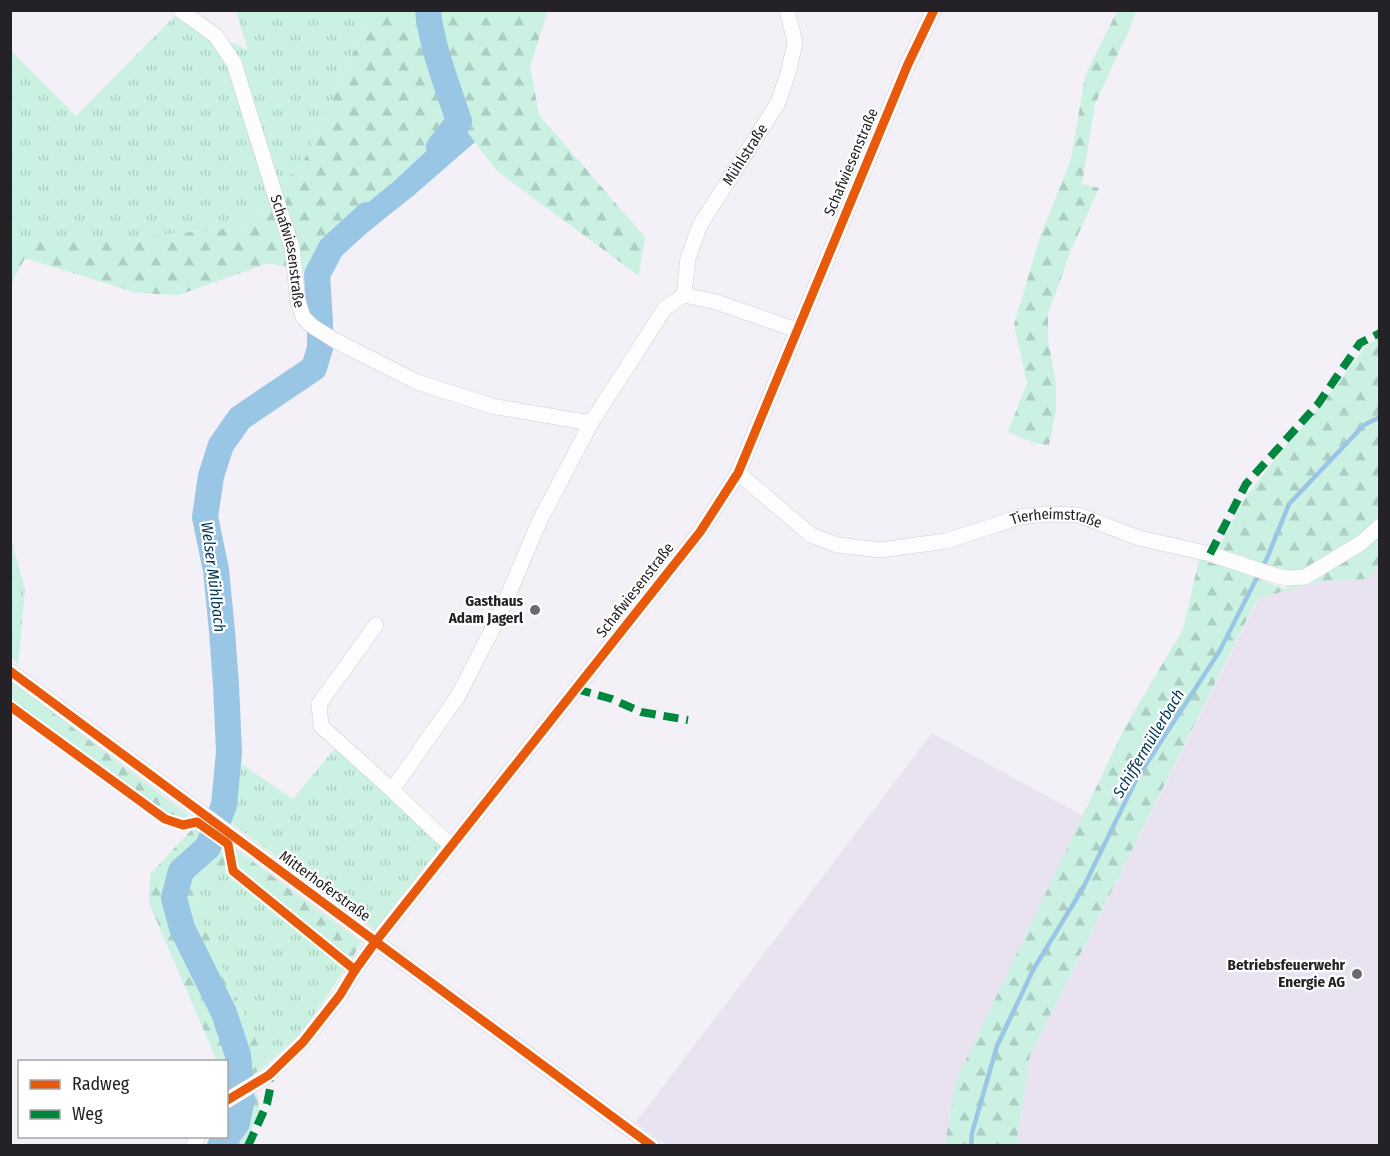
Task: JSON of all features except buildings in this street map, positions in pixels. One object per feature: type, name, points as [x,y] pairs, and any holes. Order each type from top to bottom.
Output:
[{"type":"street","name":"Schafwiesenstraße","points":[[180,10],[216,36],[234,63],[292,247],[298,301],[303,317],[312,326],[336,341],[417,382],[492,406],[591,423]]},
{"type":"street","name":"Mühlstraße","points":[[684,295],[688,258],[700,225],[778,104],[795,42],[787,10]]},
{"type":"street","name":"Schafwiesenstraße","points":[[228,1100],[269,1075],[303,1042],[340,995],[376,941],[700,532],[738,473],[908,64],[934,10]]},
{"type":"street","points":[[392,790],[458,696],[500,614],[540,520],[591,423],[664,308],[684,295],[716,302],[797,330]]},
{"type":"street","name":"Tierheimstraße","points":[[738,473],[811,535],[837,545],[880,550],[946,541],[1020,517],[1046,514],[1077,515],[1139,538],[1210,554],[1288,578],[1305,577],[1361,543],[1380,526]]},
{"type":"street","points":[[376,625],[319,704],[321,726],[451,846]]},
{"type":"street","name":"Mitterhoferstraße","points":[[10,671],[652,1146]]},
{"type":"shaded area","points":[[1379,567],[1379,1145],[1016,1146],[1030,1055],[1258,599],[1320,581],[1367,579]]},
{"type":"shaded area","points":[[932,733],[1083,816],[955,1083],[945,1145],[666,1145],[636,1122]]},
{"type":"green space","points":[[236,11],[373,11],[305,158],[246,227],[138,237],[26,237],[11,234],[10,50],[76,116],[175,16],[248,50]]},
{"type":"green space","points":[[373,11],[548,11],[530,66],[539,115],[645,237],[639,276],[497,171],[459,122],[393,182],[333,231],[317,275],[269,263],[178,295],[137,293],[25,258],[11,284],[11,234],[26,237],[138,237],[246,227],[305,158]]},
{"type":"green space","points":[[1117,11],[1136,11],[1095,104],[1082,184],[1099,188],[1071,250],[1048,314],[1048,339],[1056,384],[1056,410],[1049,445],[1035,443],[1008,432],[1027,383],[1014,325],[1040,237],[1071,159],[1085,76]]},
{"type":"green space","points":[[1379,338],[1379,567],[1367,579],[1320,581],[1257,599],[1030,1055],[1016,1145],[945,1146],[955,1083],[1124,729],[1183,629],[1200,556],[1287,590],[1281,575],[1216,553],[1246,497],[1366,346]]},
{"type":"green space","points":[[11,539],[25,589],[18,665],[11,656]]},
{"type":"green space","points":[[11,681],[188,815],[184,821],[170,819],[11,700]]},
{"type":"green space","points":[[344,737],[449,835],[375,930],[229,821],[225,753],[293,799]]},
{"type":"green space","points":[[199,822],[361,942],[352,959],[227,865],[205,869],[196,892],[201,920],[267,1064],[231,1092],[228,1084],[228,1060],[217,1060],[149,903],[150,874]]},
{"type":"green space","points":[[227,864],[352,959],[302,1032],[267,1064],[201,920],[196,892],[205,869]]},
{"type":"green space","points":[[258,1094],[259,1114],[245,1145],[233,1146],[247,1122],[245,1101]]},
{"type":"water","points":[[459,121],[475,142],[349,247],[333,231],[393,182]]},
{"type":"water","points":[[245,1101],[247,1122],[233,1145],[215,1145],[220,1138],[228,1138],[228,1127],[233,1119],[232,1108]]},
{"type":"waterway","name":"Welser Mühlbach","points":[[428,10],[436,52],[459,121],[439,147]]},
{"type":"waterway","name":"Welser Mühlbach","points":[[228,1135],[237,1123],[242,1098],[238,1055],[224,1013],[182,928],[174,898],[181,871],[208,847],[224,805],[229,752],[216,570],[205,517],[211,476],[221,445],[240,418],[314,368],[320,348],[317,275],[331,248],[367,215]]},
{"type":"waterway","name":"Schiffermüllerbach","points":[[971,1146],[972,1133],[997,1046],[1033,970],[1083,888],[1136,780],[1219,652],[1268,556],[1289,504],[1364,425],[1380,417]]},
{"type":"waterway","name":"Welser Mühlbach","points":[[220,1146],[226,1138]]},
{"type":"marked path","points":[[1210,554],[1246,484],[1318,404],[1360,343],[1380,333]]},
{"type":"marked path","points":[[576,689],[612,699],[641,712],[688,720]]},
{"type":"marked path","points":[[248,1146],[267,1104],[270,1089],[269,1075]]},
{"type":"cycle path","points":[[228,1100],[269,1075],[303,1042],[340,995],[376,941],[700,532],[738,473],[908,64],[934,10]]},
{"type":"cycle path","points":[[10,671],[652,1146]]},
{"type":"cycle path","points":[[10,706],[165,819],[183,825],[197,822],[228,844],[233,871],[355,970]]},
{"type":"place","name":"Gasthaus Adam Jagerl","points":[[535,610]]},
{"type":"place","name":"Betriebsfeuerwehr Energie AG","points":[[1357,974]]}]
